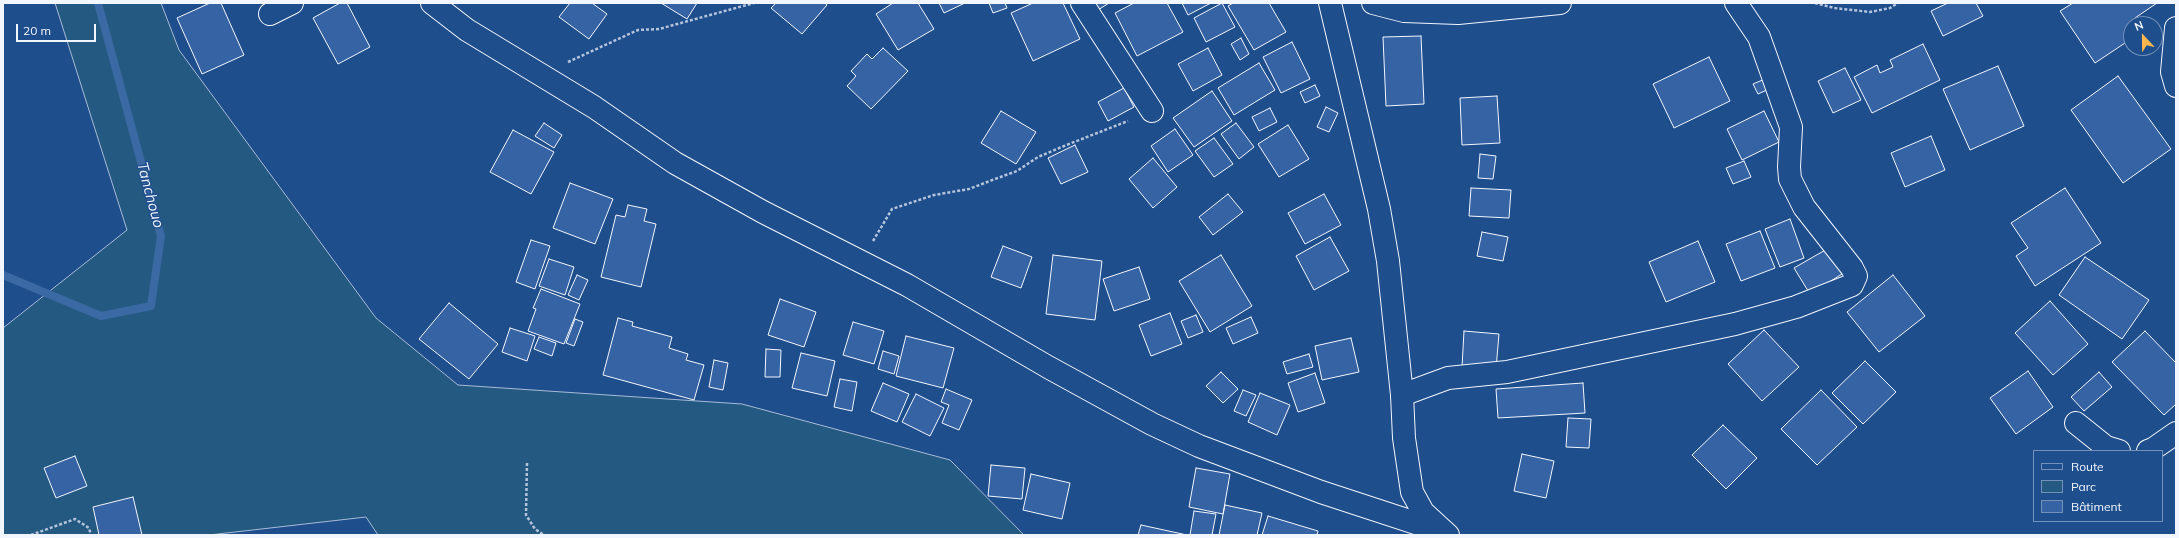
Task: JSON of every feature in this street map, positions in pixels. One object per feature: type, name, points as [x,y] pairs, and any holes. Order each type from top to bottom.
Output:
[{"type":"street","points":[[270,14],[292,3]]},
{"type":"street","points":[[432,3],[467,30],[594,106],[675,163],[746,203],[806,232],[862,263],[907,285],[1152,424],[1199,446],[1321,492],[1446,533]]},
{"type":"street","points":[[1082,3],[1152,111]]},
{"type":"street","points":[[1330,3],[1379,209],[1388,261],[1402,395],[1404,438],[1412,492],[1423,512],[1446,533]]},
{"type":"street","points":[[1373,3],[1404,11],[1458,13],[1560,3]]},
{"type":"street","points":[[1402,395],[1448,378],[1507,372],[1735,324],[1796,307],[1852,285],[1856,276],[1852,268],[1804,206],[1790,179],[1789,167],[1791,127],[1759,37],[1736,3]]},
{"type":"street","points":[[2176,28],[2172,72],[2176,86]]},
{"type":"street","points":[[2076,422],[2106,447],[2116,450]]},
{"type":"street","points":[[2153,450],[2176,433]]},
{"type":"path","points":[[540,74],[638,30],[659,29],[754,3]]},
{"type":"path","points":[[1816,3],[1834,8],[1870,12],[1890,8],[1898,3]]},
{"type":"path","points":[[862,263],[892,209],[934,195],[969,189],[1016,171],[1038,157],[1152,111]]},
{"type":"path","points":[[527,463],[526,515],[536,529],[544,535]]},
{"type":"path","points":[[31,535],[75,519],[89,528],[91,535]]},
{"type":"green space","points":[[55,3],[161,3],[179,50],[376,318],[458,385],[742,404],[950,460],[1024,535],[378,535],[366,517],[209,535],[3,535],[3,328],[127,230]]},
{"type":"building","points":[[210,3],[221,3],[244,55],[202,74],[177,18]]},
{"type":"building","points":[[340,3],[347,3],[370,47],[338,64],[313,18]]},
{"type":"building","points":[[570,3],[592,3],[607,14],[589,39],[559,17]]},
{"type":"building","points":[[661,3],[697,3],[687,19]]},
{"type":"building","points":[[776,3],[825,3],[827,5],[802,34],[771,8]]},
{"type":"building","points":[[893,3],[918,3],[934,29],[898,50],[876,14]]},
{"type":"building","points":[[939,3],[965,3],[944,13]]},
{"type":"building","points":[[989,3],[1005,3],[1007,8],[993,13]]},
{"type":"building","points":[[1033,3],[1063,3],[1080,39],[1033,61],[1011,13]]},
{"type":"building","points":[[1093,3],[1109,3],[1098,10]]},
{"type":"building","points":[[1134,3],[1167,3],[1183,32],[1137,56],[1115,13]]},
{"type":"building","points":[[1182,3],[1211,3],[1188,15]]},
{"type":"building","points":[[1222,3],[1235,27],[1206,42],[1194,18]]},
{"type":"building","points":[[1233,3],[1269,3],[1286,32],[1254,50],[1228,6]]},
{"type":"building","points":[[1948,3],[1976,3],[1983,16],[1943,36],[1931,11]]},
{"type":"building","points":[[2073,3],[2157,3],[2138,16],[2123,16],[2123,44],[2095,63],[2060,11]]},
{"type":"building","points":[[1421,36],[1424,104],[1386,106],[1383,37]]},
{"type":"building","points":[[1241,38],[1249,54],[1240,60],[1231,44]]},
{"type":"building","points":[[1292,42],[1310,79],[1281,93],[1263,57]]},
{"type":"building","points":[[1923,44],[1940,80],[1872,113],[1854,77],[1877,65],[1880,73],[1893,67],[1890,60]]},
{"type":"building","points":[[883,48],[908,71],[871,109],[847,86],[856,76],[851,71],[867,54],[872,59]]},
{"type":"building","points":[[1208,48],[1222,75],[1193,91],[1178,64]]},
{"type":"building","points":[[1709,57],[1730,101],[1674,128],[1653,84]]},
{"type":"building","points":[[1259,63],[1275,90],[1234,115],[1218,88]]},
{"type":"building","points":[[1998,66],[2024,126],[1970,150],[1943,89]]},
{"type":"building","points":[[1845,68],[1861,100],[1833,113],[1818,81]]},
{"type":"building","points":[[2118,76],[2171,149],[2123,183],[2071,110]]},
{"type":"building","points":[[1765,79],[1769,89],[1758,94],[1753,84]]},
{"type":"building","points":[[1315,85],[1320,96],[1305,103],[1300,92]]},
{"type":"building","points":[[1124,88],[1134,107],[1108,121],[1098,102]]},
{"type":"building","points":[[1212,91],[1232,121],[1194,147],[1173,118]]},
{"type":"building","points":[[1497,96],[1500,143],[1462,145],[1460,98]]},
{"type":"building","points":[[1326,107],[1338,113],[1329,132],[1317,127]]},
{"type":"building","points":[[1270,108],[1277,122],[1259,131],[1252,117]]},
{"type":"building","points":[[1001,111],[1036,132],[1016,164],[981,143]]},
{"type":"building","points":[[1764,111],[1779,142],[1742,160],[1727,129]]},
{"type":"building","points":[[544,123],[562,135],[554,148],[535,136]]},
{"type":"building","points":[[1236,123],[1254,147],[1239,159],[1221,134]]},
{"type":"building","points":[[1288,125],[1309,159],[1279,177],[1258,144]]},
{"type":"building","points":[[1175,129],[1193,155],[1168,172],[1151,146]]},
{"type":"building","points":[[513,130],[554,152],[531,194],[490,172]]},
{"type":"building","points":[[1931,136],[1945,170],[1905,187],[1891,153]]},
{"type":"building","points":[[1214,138],[1233,164],[1214,177],[1195,151]]},
{"type":"building","points":[[1075,145],[1088,172],[1061,184],[1048,158]]},
{"type":"building","points":[[1480,154],[1496,156],[1493,179],[1478,178]]},
{"type":"building","points":[[1153,158],[1177,187],[1153,208],[1129,179]]},
{"type":"building","points":[[1744,161],[1751,177],[1733,184],[1726,168]]},
{"type":"building","points":[[570,183],[613,199],[595,244],[553,228]]},
{"type":"building","points":[[1471,188],[1511,190],[1509,218],[1469,216]]},
{"type":"building","points":[[2065,188],[2101,243],[2035,286],[2016,256],[2028,248],[2011,223]]},
{"type":"building","points":[[1228,194],[1243,212],[1213,235],[1199,217]]},
{"type":"building","points":[[1324,194],[1341,225],[1305,244],[1288,213]]},
{"type":"building","points":[[628,205],[647,209],[644,221],[656,224],[641,287],[601,277],[616,215],[625,217]]},
{"type":"building","points":[[1790,219],[1804,258],[1780,267],[1765,229]]},
{"type":"building","points":[[1760,231],[1775,268],[1741,281],[1726,244]]},
{"type":"building","points":[[1482,232],[1508,237],[1503,261],[1477,256]]},
{"type":"building","points":[[1330,237],[1349,271],[1314,290],[1296,256]]},
{"type":"building","points":[[531,240],[550,246],[535,289],[516,282]]},
{"type":"building","points":[[1698,241],[1715,282],[1666,302],[1649,262]]},
{"type":"building","points":[[1003,246],[1032,257],[1021,288],[991,277]]},
{"type":"building","points":[[1827,249],[1842,274],[1810,294],[1794,268]]},
{"type":"building","points":[[1053,255],[1102,261],[1095,320],[1046,314]]},
{"type":"building","points":[[1221,255],[1252,306],[1210,332],[1179,281]]},
{"type":"building","points":[[2085,257],[2149,300],[2122,339],[2059,295]]},
{"type":"building","points":[[549,259],[574,267],[565,295],[539,286]]},
{"type":"building","points":[[1139,267],[1150,299],[1114,311],[1103,279]]},
{"type":"building","points":[[577,275],[588,280],[579,300],[568,295]]},
{"type":"building","points":[[1893,275],[1925,316],[1879,352],[1847,312]]},
{"type":"building","points":[[541,289],[580,304],[564,344],[528,331],[536,309],[533,308]]},
{"type":"building","points":[[780,299],[816,312],[804,347],[768,335]]},
{"type":"building","points":[[2050,301],[2088,344],[2053,375],[2015,333]]},
{"type":"building","points":[[449,303],[498,344],[469,379],[419,339]]},
{"type":"building","points":[[1170,313],[1182,344],[1151,356],[1139,325]]},
{"type":"building","points":[[1196,315],[1203,332],[1188,338],[1181,321]]},
{"type":"building","points":[[1251,317],[1258,333],[1233,344],[1226,328]]},
{"type":"building","points":[[618,318],[633,322],[632,326],[672,337],[669,348],[688,354],[686,360],[704,365],[694,400],[603,375]]},
{"type":"building","points":[[575,319],[583,322],[574,346],[566,343]]},
{"type":"building","points":[[853,322],[884,331],[874,364],[843,355]]},
{"type":"building","points":[[510,328],[535,336],[527,361],[502,352]]},
{"type":"building","points":[[1764,330],[1799,367],[1762,401],[1728,364]]},
{"type":"building","points":[[1464,331],[1499,334],[1496,369],[1462,367]]},
{"type":"building","points":[[2145,331],[2176,363],[2176,404],[2164,415],[2112,362]]},
{"type":"building","points":[[906,336],[954,348],[943,388],[896,376]]},
{"type":"building","points":[[539,337],[556,343],[552,356],[534,349]]},
{"type":"building","points":[[1351,338],[1359,372],[1322,380],[1315,346]]},
{"type":"building","points":[[766,349],[781,350],[780,377],[765,377]]},
{"type":"building","points":[[883,351],[899,356],[894,374],[878,369]]},
{"type":"building","points":[[801,353],[835,361],[827,396],[792,388]]},
{"type":"building","points":[[1309,354],[1313,367],[1287,374],[1283,362]]},
{"type":"building","points":[[714,360],[728,363],[723,390],[709,387]]},
{"type":"building","points":[[1865,361],[1896,392],[1863,424],[1832,393]]},
{"type":"building","points":[[2028,371],[2053,407],[2016,434],[1990,398]]},
{"type":"building","points":[[1221,372],[1238,389],[1223,403],[1206,386]]},
{"type":"building","points":[[2099,372],[2112,387],[2084,411],[2071,397]]},
{"type":"building","points":[[1315,373],[1325,403],[1298,412],[1288,383]]},
{"type":"building","points":[[840,379],[857,382],[852,411],[834,407]]},
{"type":"building","points":[[883,383],[909,394],[897,422],[871,411]]},
{"type":"building","points":[[1583,383],[1585,413],[1498,418],[1496,389]]},
{"type":"building","points":[[946,389],[972,400],[959,430],[942,423],[949,405],[941,402]]},
{"type":"building","points":[[1243,390],[1256,395],[1246,416],[1234,411]]},
{"type":"building","points":[[1821,390],[1857,427],[1817,465],[1781,429]]},
{"type":"building","points":[[1260,393],[1290,405],[1277,435],[1248,422]]},
{"type":"building","points":[[916,394],[944,408],[930,436],[902,422]]},
{"type":"building","points":[[1568,418],[1591,419],[1589,448],[1566,447]]},
{"type":"building","points":[[1723,425],[1757,458],[1726,489],[1692,455]]},
{"type":"building","points":[[1522,454],[1554,461],[1546,498],[1514,491]]},
{"type":"building","points":[[75,456],[87,486],[56,498],[44,468]]},
{"type":"building","points":[[991,465],[1025,468],[1022,499],[988,496]]},
{"type":"building","points":[[1196,468],[1230,474],[1223,514],[1189,507]]},
{"type":"building","points":[[1031,474],[1070,483],[1062,519],[1023,510]]},
{"type":"building","points":[[133,497],[142,535],[99,535],[93,507]]},
{"type":"building","points":[[1225,505],[1262,513],[1257,535],[1219,535]]},
{"type":"building","points":[[1194,511],[1216,514],[1212,535],[1190,535]]},
{"type":"building","points":[[1268,516],[1318,531],[1317,535],[1262,535]]},
{"type":"building","points":[[1141,525],[1187,535],[1138,535]]},
{"type":"waterway","name":"Tanchouo","points":[[3,275],[101,316],[151,306],[161,236],[98,3]]}]
